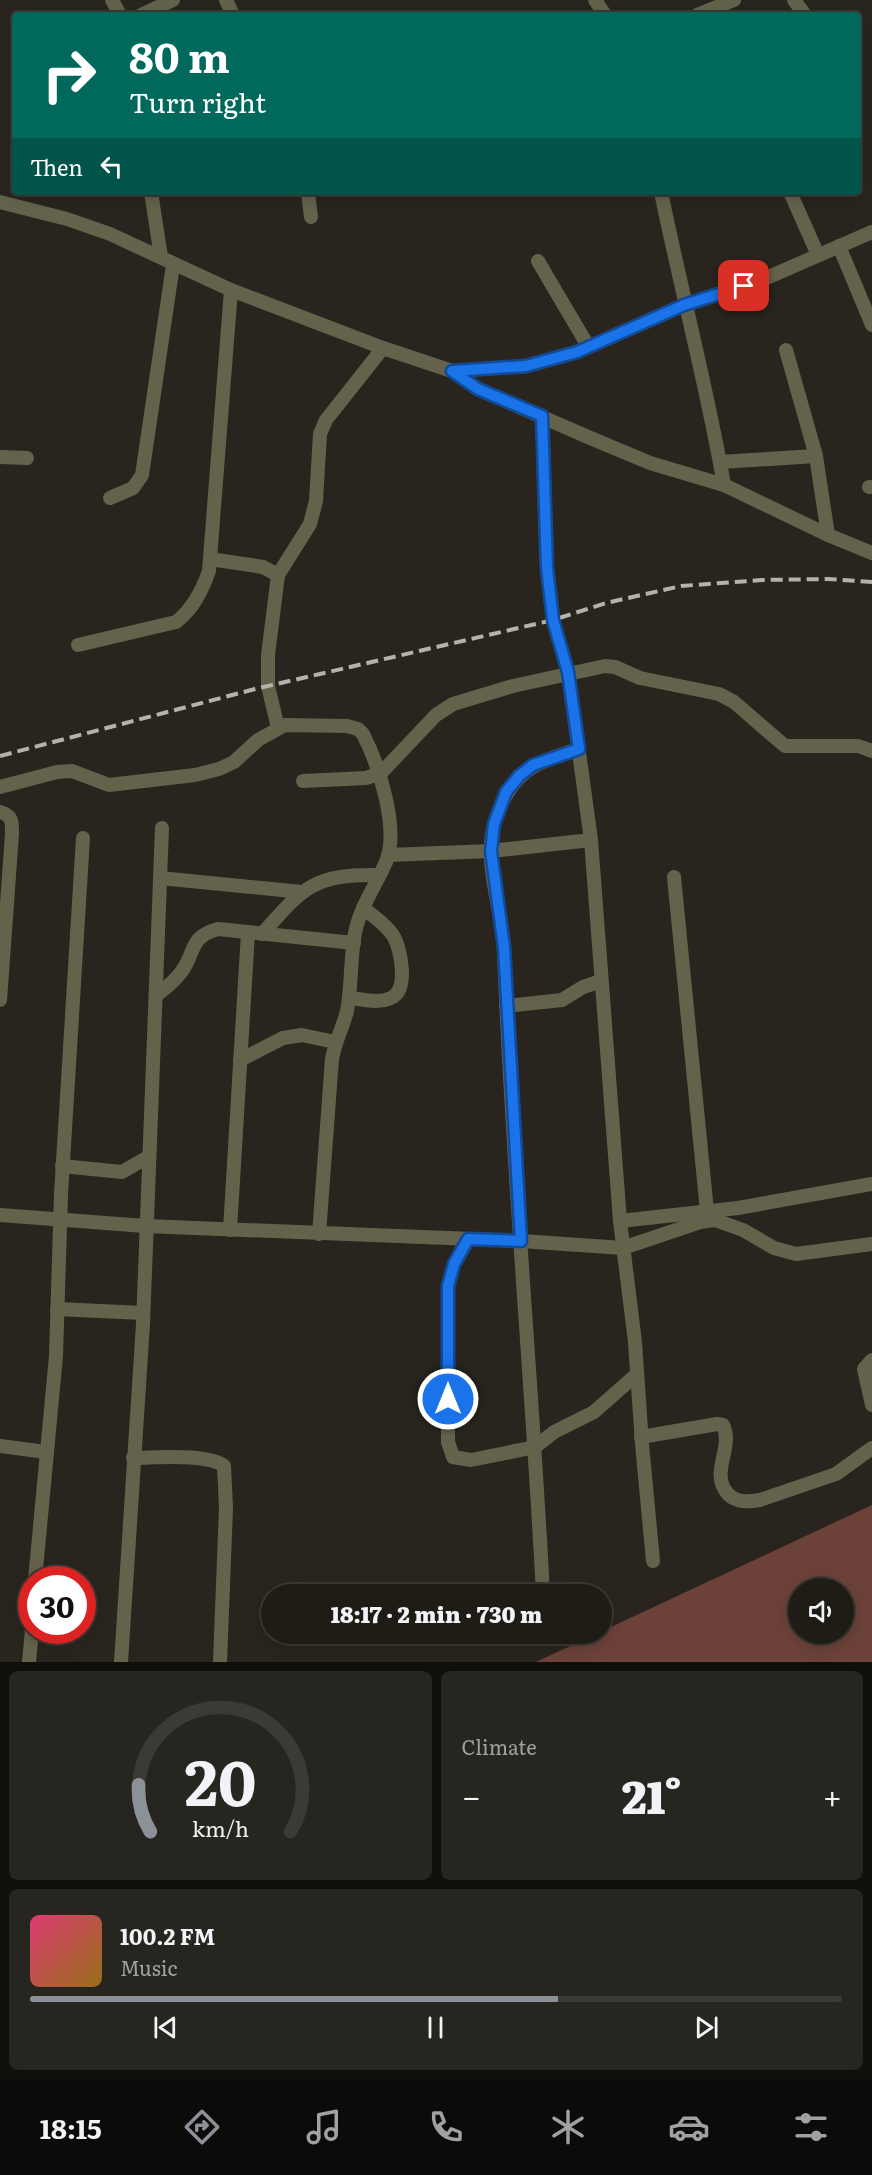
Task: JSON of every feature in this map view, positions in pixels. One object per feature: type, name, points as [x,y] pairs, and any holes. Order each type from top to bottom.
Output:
[{"type":"street","points":[[147,12],[173,0]]},
{"type":"street","points":[[704,12],[734,0]]},
{"type":"street","points":[[151,195],[160,257]]},
{"type":"street","points":[[308,195],[311,218]]},
{"type":"street","points":[[662,195],[684,305],[711,412],[724,485]]},
{"type":"street","points":[[790,195],[819,255]]},
{"type":"street","points":[[0,202],[67,219],[110,234],[231,290],[383,348],[452,371],[478,389],[650,463],[724,485],[828,535],[872,553]]},
{"type":"street","points":[[452,371],[526,366],[577,352],[684,305],[764,279],[872,232]]},
{"type":"street","points":[[839,246],[872,325]]},
{"type":"street","points":[[538,261],[588,346]]},
{"type":"street","points":[[110,498],[134,488],[142,475],[173,265]]},
{"type":"street","points":[[78,645],[176,622],[187,613],[204,587],[210,559],[231,290]]},
{"type":"street","points":[[278,728],[268,686],[268,655],[278,575],[310,524],[316,501],[320,434],[326,420],[383,348]]},
{"type":"street","points":[[786,350],[816,456],[828,535]]},
{"type":"street","points":[[542,416],[547,568],[553,620],[568,672],[591,840],[622,1248],[637,1374],[654,1561]]},
{"type":"street","points":[[720,462],[816,456]]},
{"type":"street","points":[[0,457],[27,458]]},
{"type":"street","points":[[210,559],[263,567],[278,575]]},
{"type":"street","points":[[303,781],[358,778],[381,773],[436,715],[453,704],[568,672],[615,667],[639,678],[719,694],[734,702],[785,746],[858,746],[872,751]]},
{"type":"street","points":[[0,787],[72,771],[109,785],[195,775],[219,769],[234,762],[258,740],[285,725],[358,729],[381,773],[391,843],[388,855],[363,908],[354,943],[346,1013],[335,1042],[318,1234]]},
{"type":"street","points":[[542,1584],[504,947],[491,851],[494,824],[506,792],[519,776],[533,765],[579,749]]},
{"type":"street","points":[[0,812],[7,813],[12,819],[12,834],[0,1000]]},
{"type":"street","points":[[121,1662],[143,1314],[162,828]]},
{"type":"street","points":[[36,1566],[57,1309],[62,1166],[83,838]]},
{"type":"street","points":[[388,855],[491,851],[591,840]]},
{"type":"street","points":[[262,934],[302,892],[318,882],[344,874],[378,875]]},
{"type":"street","points":[[160,878],[302,892]]},
{"type":"street","points":[[674,878],[707,1211]]},
{"type":"street","points":[[349,998],[377,1001],[389,999],[398,991],[401,974],[400,953],[394,936],[363,908]]},
{"type":"street","points":[[157,995],[183,970],[194,943],[201,935],[218,929],[354,943]]},
{"type":"street","points":[[230,1230],[248,933]]},
{"type":"street","points":[[506,1006],[562,1000],[583,987],[602,981]]},
{"type":"street","points":[[240,1060],[283,1038],[302,1035],[335,1042]]},
{"type":"street","points":[[62,1166],[122,1172],[148,1157]]},
{"type":"street","points":[[620,1221],[707,1211],[872,1184]]},
{"type":"street","points":[[0,1215],[146,1226],[521,1241],[622,1248],[700,1222],[715,1220],[743,1230],[774,1248],[796,1254],[818,1254],[872,1244]]},
{"type":"street","points":[[468,1239],[454,1264],[448,1286],[450,1451],[453,1457],[471,1460],[535,1447],[554,1432],[594,1412],[637,1374]]},
{"type":"street","points":[[57,1309],[143,1314]]},
{"type":"street","points":[[872,1360],[864,1369],[872,1405]]},
{"type":"street","points":[[641,1437],[706,1425],[723,1425],[726,1437],[720,1469],[721,1486],[731,1497],[747,1502],[836,1474],[872,1448]]},
{"type":"street","points":[[0,1446],[46,1452]]},
{"type":"street","points":[[133,1458],[203,1459],[224,1466],[226,1508],[220,1662]]},
{"type":"street","points":[[29,1662],[31,1644]]},
{"type":"shaded area","points":[[872,1505],[872,1662],[536,1662],[575,1644],[612,1644],[612,1626]]},
{"type":"railway","points":[[0,756],[255,689],[553,620],[606,603],[681,586],[762,580],[828,579],[872,582]]},
{"type":"route","points":[[448,1399],[448,1286],[454,1264],[468,1239],[521,1241],[516,1188],[504,947],[491,851],[494,824],[506,792],[519,776],[533,765],[579,749],[568,672],[553,620],[547,568],[542,416],[478,389],[452,371],[526,366],[577,352],[684,305],[744,286]]}]
